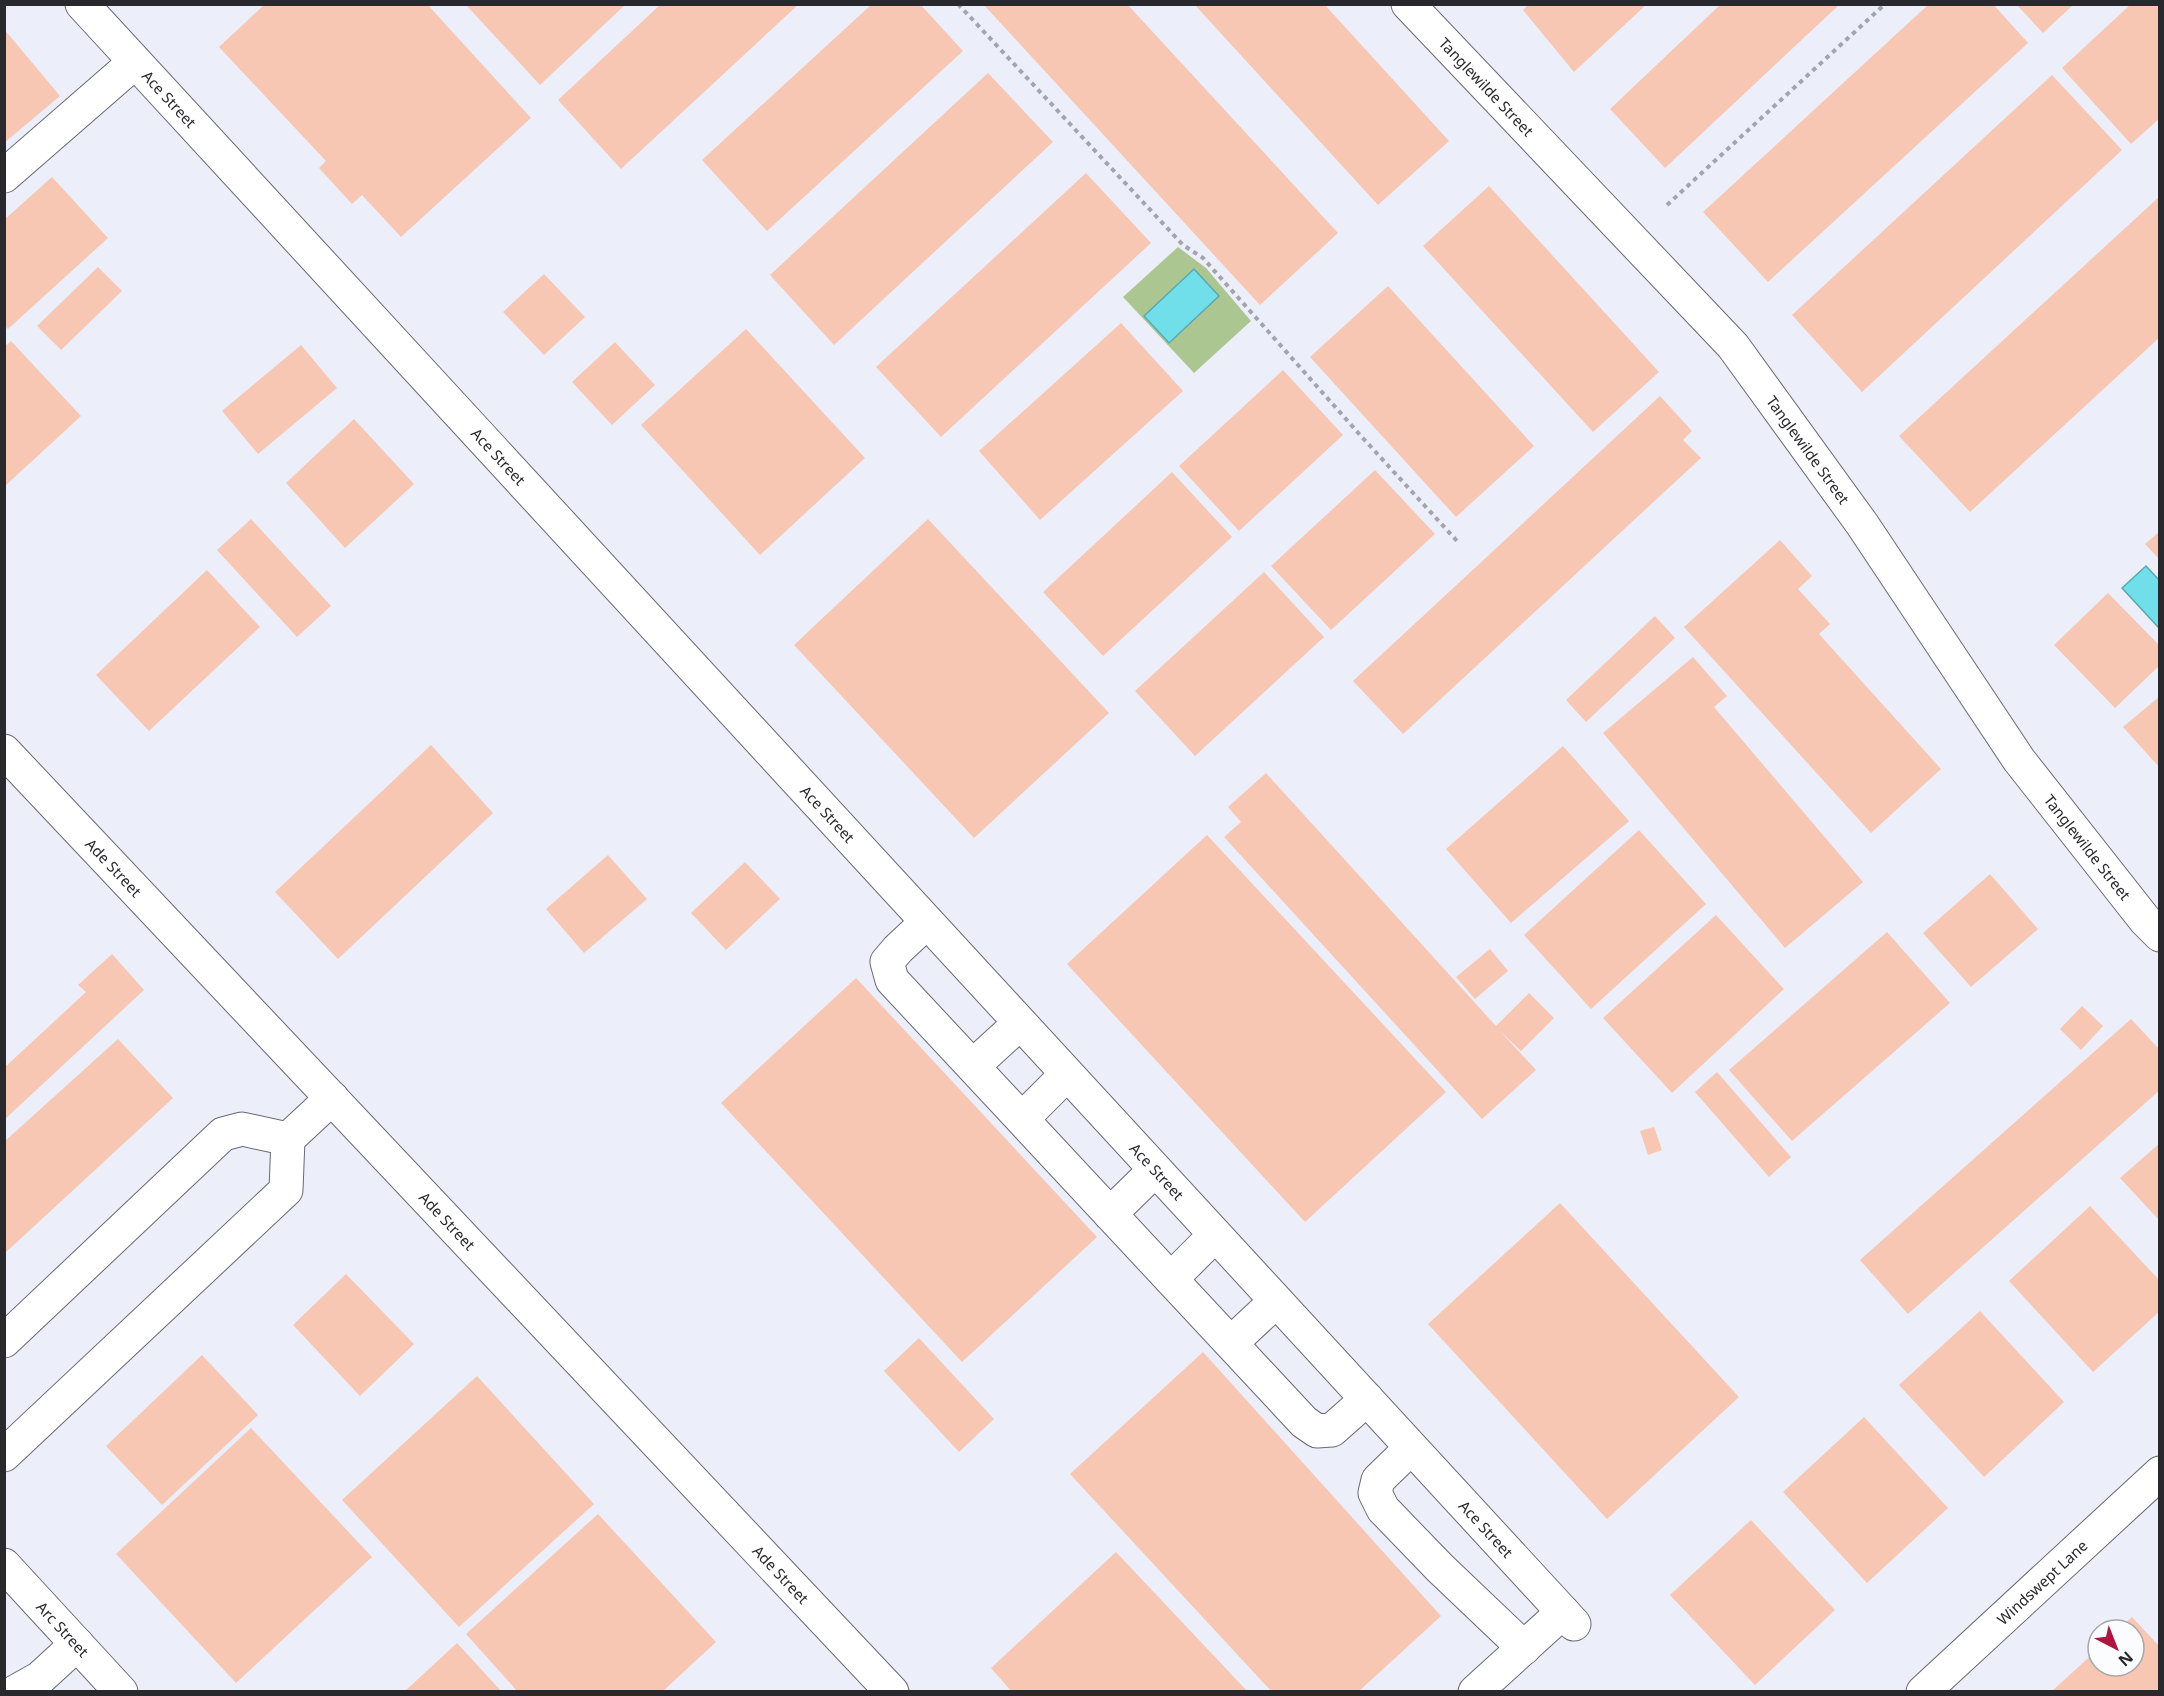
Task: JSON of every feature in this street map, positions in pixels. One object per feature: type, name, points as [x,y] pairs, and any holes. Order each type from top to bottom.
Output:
[{"type":"street","name":"Ace Street","points":[[82,4],[1568,1618],[1524,1648]]},
{"type":"street","name":"Tanglewilde Street","points":[[1408,4],[1733,346],[1862,524],[2019,760],[2160,936]]},
{"type":"street","points":[[4,176],[135,62]]},
{"type":"street","name":"Ade Street","points":[[4,751],[892,1692]]},
{"type":"street","points":[[927,922],[887,962],[892,980],[1304,1422],[1317,1431],[1332,1430],[1366,1399]]},
{"type":"street","points":[[973,1066],[1020,1023]]},
{"type":"street","points":[[1022,1119],[1067,1074]]},
{"type":"street","points":[[4,1455],[286,1190],[288,1139],[332,1098]]},
{"type":"street","points":[[4,1341],[223,1134],[242,1129],[288,1139]]},
{"type":"street","points":[[1110,1214],[1155,1170]]},
{"type":"street","points":[[1171,1279],[1215,1235]]},
{"type":"street","points":[[1231,1343],[1276,1301]]},
{"type":"street","points":[[1412,1448],[1378,1480],[1375,1493],[1383,1509],[1440,1568],[1524,1648],[1475,1692]]},
{"type":"street","name":"Windswept Lane","points":[[1943,1685],[2160,1473]]},
{"type":"street","name":"Arc Street","points":[[5,1568],[121,1692]]},
{"type":"street","points":[[15,1692],[40,1678],[77,1644]]},
{"type":"path","points":[[958,4],[1183,245],[1203,258],[1457,541]]},
{"type":"path","points":[[1666,205],[1885,4]]},
{"type":"green space","points":[[1178,247],[1206,268],[1251,321],[1194,373],[1123,297]]},
{"type":"water","points":[[1194,269],[1219,296],[1169,343],[1144,316]]},
{"type":"water","points":[[2146,566],[2159,580],[2159,628],[2122,588]]},
{"type":"building","points":[[265,4],[427,4],[531,118],[401,237],[362,195],[352,204],[319,168],[326,161],[219,47]]},
{"type":"building","points":[[469,4],[626,4],[540,85],[467,6]]},
{"type":"building","points":[[661,4],[799,4],[621,169],[558,100]]},
{"type":"building","points":[[872,4],[920,4],[963,51],[767,231],[702,160]]},
{"type":"building","points":[[983,4],[1127,4],[1338,233],[1260,305]]},
{"type":"building","points":[[1194,4],[1324,4],[1449,141],[1378,205]]},
{"type":"building","points":[[1529,4],[1647,4],[1574,72],[1523,10]]},
{"type":"building","points":[[1721,4],[1840,4],[1665,168],[1610,109]]},
{"type":"building","points":[[1929,4],[1993,4],[2028,43],[1768,282],[1703,212]]},
{"type":"building","points":[[2016,4],[2074,4],[2043,33]]},
{"type":"building","points":[[2131,4],[2160,4],[2160,118],[2131,144],[2062,68]]},
{"type":"building","points":[[4,29],[60,96],[4,143]]},
{"type":"building","points":[[988,73],[1053,142],[834,345],[770,275]]},
{"type":"building","points":[[2052,75],[2122,150],[1862,392],[1792,315]]},
{"type":"building","points":[[1086,173],[1151,243],[941,437],[876,367]]},
{"type":"building","points":[[52,177],[108,238],[8,329],[4,325],[4,220]]},
{"type":"building","points":[[1489,186],[1659,372],[1593,432],[1423,246]]},
{"type":"building","points":[[2160,196],[2160,337],[1970,512],[1899,436]]},
{"type":"building","points":[[98,267],[122,291],[61,350],[37,326]]},
{"type":"building","points":[[544,274],[585,317],[544,355],[503,312]]},
{"type":"building","points":[[1388,286],[1534,446],[1456,517],[1310,357]]},
{"type":"building","points":[[1121,323],[1183,391],[1040,520],[979,451]]},
{"type":"building","points":[[746,329],[865,458],[760,555],[641,425]]},
{"type":"building","points":[[11,341],[81,416],[4,487],[4,347]]},
{"type":"building","points":[[615,342],[655,385],[612,425],[572,382]]},
{"type":"building","points":[[301,345],[337,388],[258,454],[222,411]]},
{"type":"building","points":[[1283,370],[1343,435],[1239,531],[1179,466]]},
{"type":"building","points":[[1660,396],[1692,431],[1683,440],[1701,458],[1403,734],[1353,681]]},
{"type":"building","points":[[354,419],[414,484],[345,548],[286,483]]},
{"type":"building","points":[[1375,470],[1435,534],[1331,630],[1271,566]]},
{"type":"building","points":[[1172,472],[1232,537],[1103,656],[1043,592]]},
{"type":"building","points":[[251,519],[331,606],[297,637],[217,550]]},
{"type":"building","points":[[928,519],[1109,713],[974,838],[794,645]]},
{"type":"building","points":[[2160,531],[2160,560],[2145,544]]},
{"type":"building","points":[[1780,540],[1812,576],[1798,589],[1830,624],[1819,634],[1941,769],[1871,833],[1684,627]]},
{"type":"building","points":[[207,570],[260,627],[149,731],[96,675]]},
{"type":"building","points":[[1264,572],[1324,637],[1195,756],[1135,691]]},
{"type":"building","points":[[2108,593],[2160,646],[2160,665],[2115,708],[2054,645]]},
{"type":"building","points":[[1655,616],[1675,638],[1586,722],[1566,700]]},
{"type":"building","points":[[1693,657],[1727,696],[1714,707],[1863,882],[1785,948],[1603,733]]},
{"type":"building","points":[[2160,696],[2160,768],[2123,727]]},
{"type":"building","points":[[431,745],[493,813],[338,959],[275,892]]},
{"type":"building","points":[[1563,746],[1629,821],[1511,923],[1446,849]]},
{"type":"building","points":[[1266,773],[1496,1026],[1529,993],[1554,1018],[1521,1051],[1500,1031],[1536,1070],[1482,1119],[1224,837],[1241,822],[1228,807]]},
{"type":"building","points":[[1639,830],[1706,904],[1591,1009],[1524,935]]},
{"type":"building","points":[[1207,835],[1446,1092],[1305,1222],[1067,964]]},
{"type":"building","points":[[608,855],[647,899],[584,953],[546,909]]},
{"type":"building","points":[[745,862],[780,899],[726,950],[691,913]]},
{"type":"building","points":[[1990,874],[2038,929],[1971,987],[1923,933]]},
{"type":"building","points":[[1716,915],[1784,989],[1672,1093],[1603,1018]]},
{"type":"building","points":[[1887,932],[1950,1003],[1792,1141],[1729,1070]]},
{"type":"building","points":[[1490,949],[1508,971],[1475,999],[1456,977]]},
{"type":"building","points":[[112,954],[144,990],[4,1120],[4,1068],[86,992],[78,985]]},
{"type":"building","points":[[856,978],[1097,1237],[962,1362],[721,1103]]},
{"type":"building","points":[[2082,1006],[2103,1026],[2081,1050],[2060,1029]]},
{"type":"building","points":[[2131,1019],[2160,1050],[2160,1090],[1908,1314],[1860,1260]]},
{"type":"building","points":[[118,1039],[173,1098],[4,1254],[4,1142]]},
{"type":"building","points":[[1717,1072],[1791,1157],[1769,1177],[1695,1092]]},
{"type":"building","points":[[1654,1127],[1662,1150],[1648,1155],[1640,1131]]},
{"type":"building","points":[[2160,1143],[2160,1221],[2120,1178]]},
{"type":"building","points":[[1560,1203],[1739,1397],[1607,1519],[1428,1324]]},
{"type":"building","points":[[2090,1206],[2160,1281],[2160,1311],[2093,1372],[2009,1281]]},
{"type":"building","points":[[346,1274],[414,1344],[360,1396],[293,1325]]},
{"type":"building","points":[[1980,1311],[2064,1402],[1984,1477],[1899,1385]]},
{"type":"building","points":[[919,1338],[994,1419],[959,1452],[884,1371]]},
{"type":"building","points":[[1203,1352],[1441,1616],[1358,1692],[1272,1692],[1070,1474]]},
{"type":"building","points":[[202,1355],[258,1415],[162,1505],[106,1446]]},
{"type":"building","points":[[477,1376],[594,1504],[459,1627],[342,1500]]},
{"type":"building","points":[[1864,1417],[1948,1508],[1867,1583],[1783,1492]]},
{"type":"building","points":[[251,1428],[372,1557],[236,1683],[116,1554]]},
{"type":"building","points":[[598,1514],[716,1642],[662,1692],[518,1692],[466,1634]]},
{"type":"building","points":[[1751,1520],[1835,1610],[1755,1685],[1670,1595]]},
{"type":"building","points":[[1116,1552],[1248,1692],[1012,1692],[991,1668]]},
{"type":"building","points":[[2146,1632],[2160,1647],[2160,1692],[2051,1692],[2086,1660],[2086,1678],[2146,1678]]},
{"type":"building","points":[[457,1643],[502,1692],[404,1692]]}]
